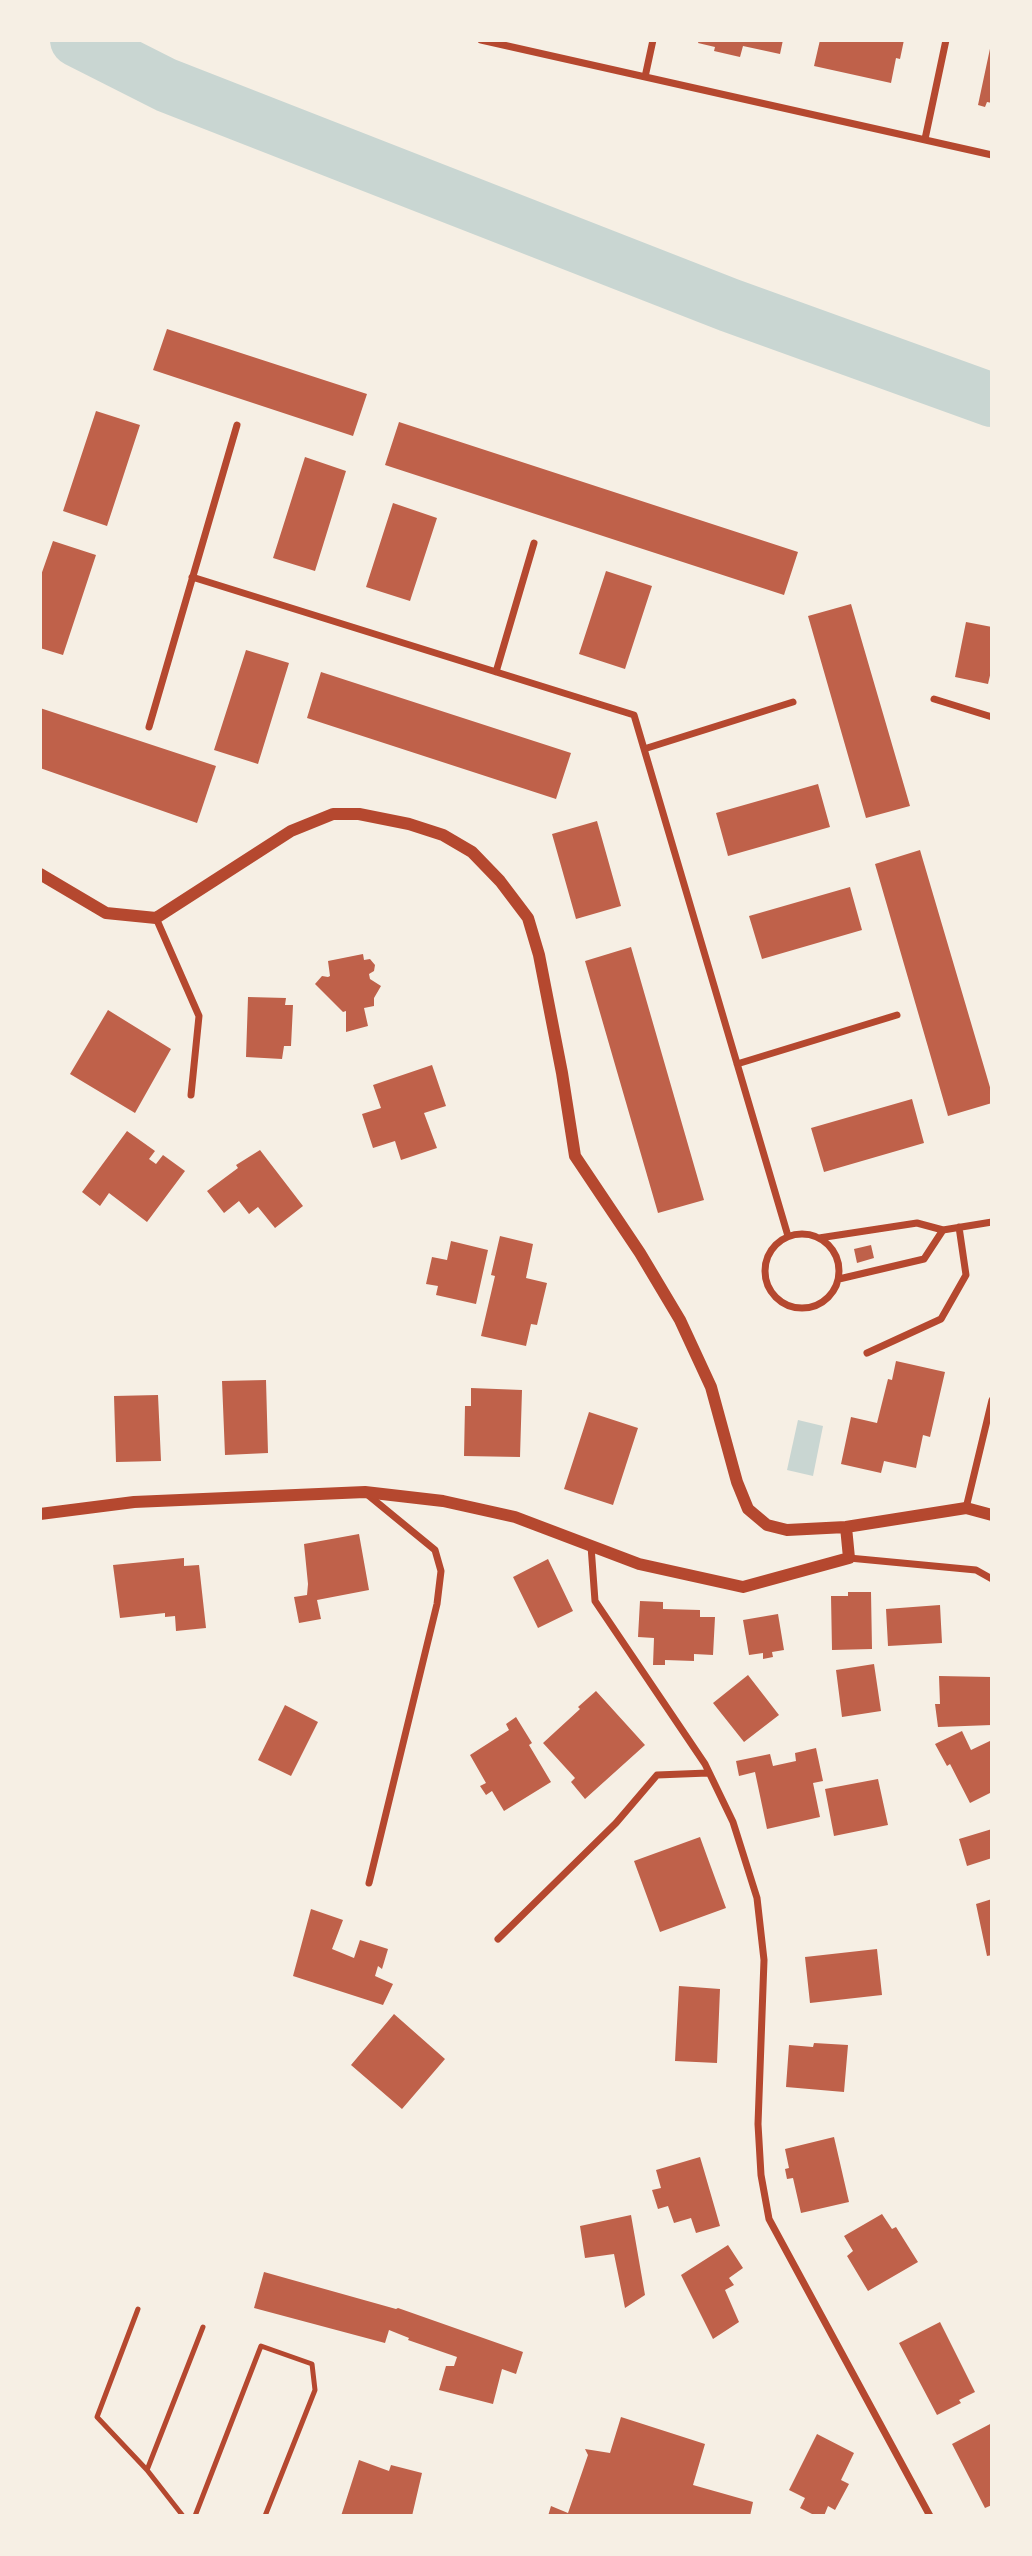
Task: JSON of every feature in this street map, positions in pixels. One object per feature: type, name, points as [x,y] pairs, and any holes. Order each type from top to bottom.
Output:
[{"type":"street","points":[[481,40],[992,155]]},
{"type":"street","points":[[645,77],[653,40]]},
{"type":"street","points":[[925,139],[946,40]]},
{"type":"street","points":[[149,727],[237,425]]},
{"type":"street","points":[[496,672],[534,543]]},
{"type":"street","points":[[192,576],[634,715],[788,1236]]},
{"type":"street","points":[[934,699],[992,717]]},
{"type":"street","points":[[644,749],[793,702]]},
{"type":"street","points":[[40,874],[106,913],[156,918],[290,831],[333,814],[359,814],[409,824],[443,835],[472,852],[500,881],[528,918],[539,955],[575,1156],[640,1253],[680,1320],[711,1387],[737,1482],[748,1509],[767,1525],[787,1530],[846,1527],[967,1508],[992,1515]]},
{"type":"street","points":[[156,918],[199,1016],[191,1095]]},
{"type":"street","points":[[737,1064],[897,1015]]},
{"type":"street","points":[[819,1238],[917,1223],[943,1230],[992,1222]]},
{"type":"street","points":[[867,1353],[941,1319],[966,1275],[959,1227]]},
{"type":"street","points":[[839,1279],[924,1259],[943,1230]]},
{"type":"street","points":[[807,1234],[819,1238],[829,1245],[836,1255],[839,1279],[834,1291],[825,1301],[814,1307],[790,1307],[778,1301],[765,1280],[768,1256],[775,1246],[788,1236],[807,1234]]},
{"type":"street","points":[[967,1508],[992,1400]]},
{"type":"street","points":[[365,1492],[435,1550],[441,1571],[437,1604],[369,1884]]},
{"type":"street","points":[[40,1514],[134,1502],[365,1492],[443,1501],[515,1517],[639,1564],[743,1587],[849,1558],[976,1570],[992,1579]]},
{"type":"street","points":[[846,1527],[849,1558]]},
{"type":"street","points":[[591,1545],[596,1601],[705,1764],[733,1822],[757,1898],[764,1960],[758,2124],[761,2175],[769,2219],[930,2516]]},
{"type":"street","points":[[498,1939],[616,1823],[656,1775],[708,1773]]},
{"type":"lane","points":[[138,2309],[97,2417],[147,2470],[183,2516]]},
{"type":"lane","points":[[147,2470],[203,2327]]},
{"type":"lane","points":[[195,2516],[261,2346],[312,2364],[315,2390],[265,2516]]},
{"type":"shaded area","points":[[798,1420],[823,1426],[813,1476],[787,1470]]},
{"type":"building","points":[[699,40],[783,40],[780,54],[743,46],[740,57],[714,51],[715,47],[698,43]]},
{"type":"building","points":[[820,40],[904,40],[900,59],[896,58],[891,83],[814,66]]},
{"type":"building","points":[[991,44],[992,103],[987,102],[985,107],[978,105]]},
{"type":"building","points":[[167,329],[367,394],[353,436],[153,370]]},
{"type":"building","points":[[96,411],[140,425],[107,526],[63,511]]},
{"type":"building","points":[[399,422],[798,552],[784,595],[385,465]]},
{"type":"building","points":[[305,457],[346,471],[315,571],[273,558]]},
{"type":"building","points":[[393,503],[437,518],[410,601],[366,587]]},
{"type":"building","points":[[53,541],[96,555],[63,655],[40,648],[40,578]]},
{"type":"building","points":[[606,571],[652,586],[625,669],[579,654]]},
{"type":"building","points":[[851,604],[910,806],[866,818],[808,616]]},
{"type":"building","points":[[966,622],[992,627],[992,667],[988,684],[955,677]]},
{"type":"building","points":[[246,650],[289,663],[258,764],[214,750]]},
{"type":"building","points":[[321,672],[571,753],[556,799],[307,718]]},
{"type":"building","points":[[40,708],[216,766],[197,823],[40,768]]},
{"type":"building","points":[[818,784],[830,827],[728,856],[716,813]]},
{"type":"building","points":[[597,821],[621,906],[576,919],[552,834]]},
{"type":"building","points":[[920,850],[992,1094],[992,1103],[948,1116],[875,864]]},
{"type":"building","points":[[850,887],[862,930],[762,959],[749,916]]},
{"type":"building","points":[[631,947],[704,1200],[658,1213],[585,961]]},
{"type":"building","points":[[363,954],[364,960],[370,959],[375,965],[374,971],[369,974],[370,979],[381,986],[374,998],[374,1006],[364,1008],[368,1026],[346,1032],[346,1011],[343,1012],[315,984],[322,976],[330,976],[328,961]]},
{"type":"building","points":[[248,997],[286,998],[285,1005],[293,1005],[291,1046],[284,1046],[282,1059],[246,1057]]},
{"type":"building","points":[[108,1010],[171,1049],[135,1113],[70,1074]]},
{"type":"building","points":[[432,1065],[446,1106],[424,1113],[437,1148],[401,1160],[395,1141],[373,1148],[362,1114],[381,1108],[373,1085]]},
{"type":"building","points":[[912,1099],[924,1143],[824,1172],[811,1128]]},
{"type":"building","points":[[127,1131],[155,1151],[149,1159],[156,1164],[163,1155],[185,1171],[147,1222],[109,1193],[100,1206],[82,1192]]},
{"type":"building","points":[[260,1150],[303,1206],[275,1228],[258,1207],[249,1214],[239,1201],[224,1213],[207,1191],[238,1168],[236,1165]]},
{"type":"building","points":[[500,1236],[533,1244],[526,1278],[547,1283],[537,1325],[531,1324],[526,1346],[481,1336],[495,1276],[491,1275]]},
{"type":"building","points":[[451,1241],[488,1250],[476,1304],[436,1295],[438,1286],[426,1284],[432,1257],[447,1260]]},
{"type":"building","points":[[871,1245],[874,1258],[857,1263],[854,1249]]},
{"type":"building","points":[[896,1361],[945,1372],[930,1437],[923,1435],[916,1468],[884,1461],[881,1473],[841,1464],[851,1417],[877,1423],[888,1379],[892,1380]]},
{"type":"building","points":[[266,1380],[268,1453],[225,1455],[222,1381]]},
{"type":"building","points":[[471,1388],[522,1390],[520,1457],[464,1456],[465,1406],[471,1406]]},
{"type":"building","points":[[158,1395],[161,1461],[116,1462],[114,1396]]},
{"type":"building","points":[[589,1412],[638,1428],[613,1505],[564,1489]]},
{"type":"building","points":[[359,1534],[369,1590],[317,1600],[321,1619],[299,1623],[294,1597],[307,1595],[304,1544]]},
{"type":"building","points":[[184,1558],[184,1566],[199,1565],[206,1628],[176,1631],[175,1616],[165,1617],[165,1613],[120,1618],[113,1565]]},
{"type":"building","points":[[548,1559],[573,1611],[538,1628],[513,1577]]},
{"type":"building","points":[[848,1592],[871,1592],[872,1649],[832,1650],[831,1596],[848,1596]]},
{"type":"building","points":[[640,1601],[663,1602],[663,1609],[700,1610],[700,1617],[715,1617],[713,1655],[694,1654],[694,1661],[665,1660],[665,1665],[653,1665],[654,1638],[638,1637]]},
{"type":"building","points":[[940,1605],[942,1643],[888,1646],[886,1609]]},
{"type":"building","points":[[778,1614],[784,1650],[772,1652],[773,1657],[763,1659],[763,1653],[749,1655],[743,1620]]},
{"type":"building","points":[[874,1664],[881,1711],[842,1717],[836,1670]]},
{"type":"building","points":[[748,1675],[779,1715],[744,1742],[713,1703]]},
{"type":"building","points":[[939,1676],[992,1677],[992,1725],[938,1727],[935,1704],[940,1704]]},
{"type":"building","points":[[596,1691],[645,1745],[585,1799],[571,1782],[575,1778],[543,1743]]},
{"type":"building","points":[[285,1705],[318,1722],[291,1776],[258,1760]]},
{"type":"building","points":[[516,1717],[551,1782],[504,1811],[492,1791],[486,1795],[480,1786],[486,1783],[470,1755],[509,1730],[506,1724]]},
{"type":"building","points":[[962,1731],[971,1750],[992,1740],[992,1792],[970,1803],[950,1764],[947,1766],[935,1744]]},
{"type":"building","points":[[816,1748],[823,1781],[813,1783],[820,1817],[767,1829],[755,1772],[739,1776],[736,1761],[770,1754],[773,1766],[796,1761],[795,1753]]},
{"type":"building","points":[[878,1779],[888,1825],[834,1836],[825,1789]]},
{"type":"building","points":[[992,1829],[992,1858],[967,1866],[959,1839]]},
{"type":"building","points":[[700,1837],[726,1908],[660,1932],[634,1861]]},
{"type":"building","points":[[992,1899],[992,1955],[987,1956],[976,1904]]},
{"type":"building","points":[[311,1909],[343,1920],[332,1949],[354,1958],[360,1940],[388,1949],[382,1969],[378,1966],[375,1976],[393,1984],[383,2005],[293,1976]]},
{"type":"building","points":[[877,1949],[882,1995],[810,2003],[805,1957]]},
{"type":"building","points":[[679,1986],[720,1989],[717,2063],[675,2061]]},
{"type":"building","points":[[394,2014],[445,2059],[402,2109],[351,2065]]},
{"type":"building","points":[[814,2043],[848,2045],[844,2092],[786,2087],[789,2045],[813,2047]]},
{"type":"building","points":[[834,2137],[849,2202],[801,2213],[793,2178],[787,2179],[785,2169],[789,2168],[785,2149]]},
{"type":"building","points":[[700,2157],[720,2226],[696,2233],[691,2218],[674,2223],[668,2206],[658,2209],[652,2190],[661,2188],[656,2170]]},
{"type":"building","points":[[882,2214],[892,2229],[896,2227],[918,2262],[868,2291],[847,2256],[853,2251],[844,2236]]},
{"type":"building","points":[[631,2215],[645,2295],[625,2308],[614,2254],[585,2258],[580,2226]]},
{"type":"building","points":[[728,2245],[743,2268],[729,2278],[734,2285],[725,2290],[739,2322],[713,2339],[681,2275]]},
{"type":"building","points":[[264,2272],[398,2308],[523,2352],[516,2374],[502,2369],[493,2404],[439,2390],[446,2366],[454,2366],[457,2357],[408,2340],[409,2338],[389,2330],[385,2343],[254,2308]]},
{"type":"building","points":[[940,2322],[975,2392],[959,2400],[961,2403],[937,2415],[899,2343]]},
{"type":"building","points":[[621,2417],[705,2444],[693,2485],[753,2502],[750,2516],[548,2516],[551,2506],[568,2513],[588,2455],[585,2449],[610,2453]]},
{"type":"building","points":[[992,2423],[992,2505],[985,2508],[952,2444]]},
{"type":"building","points":[[817,2434],[854,2453],[841,2480],[849,2484],[835,2510],[828,2506],[824,2516],[816,2516],[800,2508],[805,2498],[789,2490]]},
{"type":"building","points":[[359,2460],[389,2471],[391,2465],[422,2473],[412,2516],[341,2516]]},
{"type":"waterway","points":[[77,40],[166,85],[729,305],[992,400]]}]
